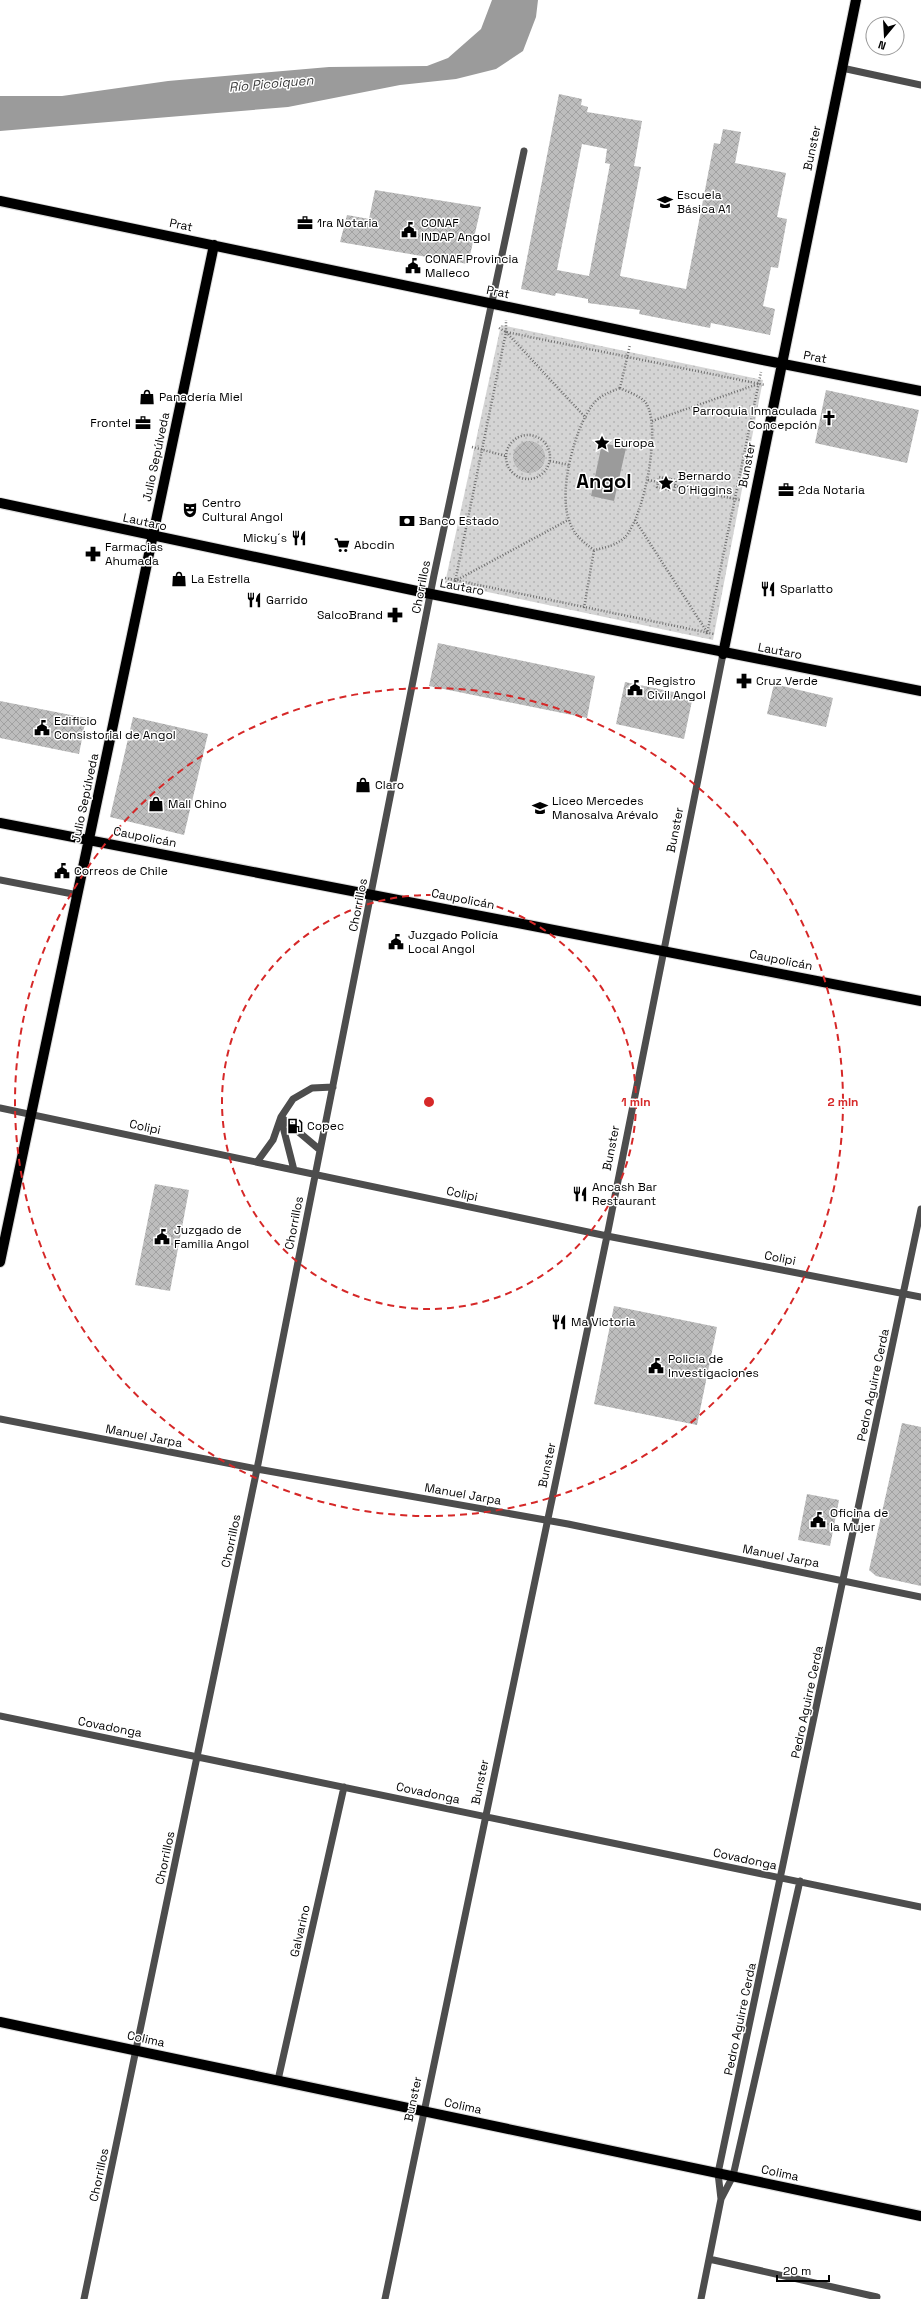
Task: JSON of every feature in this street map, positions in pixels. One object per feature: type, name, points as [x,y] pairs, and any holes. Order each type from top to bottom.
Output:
[{"type":"main road","name":"Bunster","points":[[723,654],[780,364],[856,0]]},
{"type":"main road","name":"Prat","points":[[0,201],[780,364],[921,391]]},
{"type":"main road","name":"Julio Sepúlveda","points":[[0,1262],[214,245]]},
{"type":"main road","name":"Lautaro","points":[[0,504],[153,537],[723,654],[921,691]]},
{"type":"main road","name":"Caupolicán","points":[[0,823],[921,1000]]},
{"type":"main road","name":"Colima","points":[[0,2022],[921,2216]]},
{"type":"street","points":[[842,68],[921,85]]},
{"type":"street","name":"Chorrillos","points":[[84,2299],[137,2051],[257,1469],[461,444],[524,151]]},
{"type":"street","name":"Bunster","points":[[385,2299],[607,1236],[723,654]]},
{"type":"street","points":[[0,880],[78,895]]},
{"type":"street","points":[[257,1162],[273,1140],[281,1117],[293,1098],[302,1092],[322,1086],[333,1086]]},
{"type":"street","name":"Colipi","points":[[0,1108],[607,1236],[921,1297]]},
{"type":"street","points":[[281,1117],[320,1150]]},
{"type":"street","points":[[281,1117],[294,1170]]},
{"type":"street","name":"Pedro Aguirre Cerda","points":[[721,2199],[718,2173],[921,1209]]},
{"type":"street","name":"Manuel Jarpa","points":[[0,1419],[257,1469],[548,1520],[844,1579],[921,1597]]},
{"type":"street","name":"Covadonga","points":[[0,1716],[921,1907]]},
{"type":"street","name":"Galvarino","points":[[278,2080],[344,1787]]},
{"type":"street","name":"Pedro Aguirre Cerda","points":[[700,2299],[721,2199],[733,2176],[800,1881]]},
{"type":"street","points":[[709,2259],[877,2296]]},
{"type":"path","points":[[453,598],[455,581],[506,332],[506,307]]},
{"type":"path","points":[[487,321],[506,332],[586,418]]},
{"type":"path","points":[[506,332],[776,387]]},
{"type":"path","points":[[620,388],[633,333]]},
{"type":"path","points":[[704,650],[763,360]]},
{"type":"path","points":[[652,421],[758,384]]},
{"type":"path","points":[[620,388],[646,403],[652,421],[648,480],[635,520],[625,537],[609,547],[594,550],[582,542],[568,520],[566,500],[569,465],[575,441],[593,404],[603,394],[620,388]]},
{"type":"path","points":[[530,435],[543,441],[548,447],[550,461],[542,474],[528,479],[515,474],[510,469],[506,456],[508,449],[517,438],[530,435]]},
{"type":"path","points":[[461,444],[506,456]]},
{"type":"path","points":[[550,461],[569,465]]},
{"type":"path","points":[[659,477],[676,480],[674,490],[657,487],[658,482],[659,477]]},
{"type":"path","points":[[648,480],[658,482]]},
{"type":"path","points":[[674,486],[753,502]]},
{"type":"path","points":[[455,581],[568,520]]},
{"type":"path","points":[[635,520],[707,633]]},
{"type":"path","points":[[582,625],[594,550]]},
{"type":"path","points":[[455,581],[726,637]]},
{"type":"shaded area","points":[[501,325],[763,380],[713,640],[445,583]]},
{"type":"water","name":"Río Picoiquen","points":[[492,0],[538,0],[536,17],[523,51],[496,69],[456,79],[400,85],[288,107],[0,131],[0,96],[62,96],[168,81],[329,67],[427,66],[448,58],[481,29]]},
{"type":"water","points":[[602,443],[626,448],[614,501],[591,496]]},
{"type":"building","points":[[559,94],[582,99],[581,105],[588,107],[587,112],[642,121],[634,166],[641,167],[620,276],[686,289],[714,143],[720,144],[723,129],[741,132],[735,163],[786,173],[777,217],[787,219],[778,268],[771,267],[763,306],[775,309],[770,335],[711,323],[710,328],[639,314],[640,310],[588,303],[588,299],[556,293],[555,296],[521,289]],"holes":[[[582,144],[607,149],[605,163],[610,164],[589,276],[557,270]]]},
{"type":"building","name":"CONAF INDAP Angol","points":[[375,190],[481,207],[468,264],[340,242],[347,215],[369,219]]},
{"type":"building","points":[[826,390],[919,410],[907,463],[815,443]]},
{"type":"building","points":[[529,441],[540,446],[545,457],[540,468],[529,473],[518,468],[513,457],[518,446]]},
{"type":"building","points":[[438,643],[595,676],[587,718],[429,686]]},
{"type":"building","points":[[625,682],[693,696],[684,739],[616,724]]},
{"type":"building","points":[[774,684],[833,698],[826,727],[767,714]]},
{"type":"building","name":"Edificio Consistorial de Angol","points":[[0,701],[86,718],[79,754],[0,738]]},
{"type":"building","points":[[133,717],[208,734],[184,835],[110,817]]},
{"type":"building","name":"Juzgado de Familia Angol","points":[[155,1184],[189,1190],[170,1291],[135,1285]]},
{"type":"building","name":"Policia de Investigaciones","points":[[614,1306],[717,1327],[697,1425],[594,1404]]},
{"type":"building","points":[[902,1423],[921,1427],[921,1586],[876,1576],[869,1570]]},
{"type":"building","name":"Oficina de la Mujer","points":[[807,1494],[839,1500],[830,1546],[798,1540]]},
{"type":"place","name":"Escuela Básica A1","points":[[665,202]]},
{"type":"place","name":"1ra Notaria","points":[[305,223]]},
{"type":"place","name":"CONAF INDAP Angol","points":[[409,230]]},
{"type":"place","name":"CONAF Provincia Malleco","points":[[413,266]]},
{"type":"place","name":"Panadería Miel","points":[[147,397]]},
{"type":"place","name":"Parroquia Inmaculada Concepción","points":[[829,418]]},
{"type":"place","name":"Frontel","points":[[143,423]]},
{"type":"place","name":"Europa","points":[[602,443]]},
{"type":"place","name":"Bernardo O´Higgins","points":[[666,483]]},
{"type":"place","name":"2da Notaria","points":[[786,490]]},
{"type":"place","name":"Centro Cultural Angol","points":[[190,510]]},
{"type":"place","name":"Banco Estado","points":[[407,521]]},
{"type":"place","name":"Micky´s","points":[[299,538]]},
{"type":"place","name":"Abcdin","points":[[342,545]]},
{"type":"place","name":"Farmacias Ahumada","points":[[93,554]]},
{"type":"place","name":"La Estrella","points":[[179,579]]},
{"type":"place","name":"Sparlatto","points":[[768,589]]},
{"type":"place","name":"Garrido","points":[[254,600]]},
{"type":"place","name":"SalcoBrand","points":[[395,615]]},
{"type":"place","name":"Cruz Verde","points":[[744,681]]},
{"type":"place","name":"Registro Civil Angol","points":[[635,688]]},
{"type":"place","name":"Edificio Consistorial de Angol","points":[[42,728]]},
{"type":"place","name":"Claro","points":[[363,785]]},
{"type":"place","name":"Mall Chino","points":[[156,804]]},
{"type":"place","name":"Liceo Mercedes Manosalva Arévalo","points":[[540,808]]},
{"type":"place","name":"Correos de Chile","points":[[62,871]]},
{"type":"place","name":"Juzgado Policía Local Angol","points":[[396,942]]},
{"type":"place","name":"Copec","points":[[295,1126]]},
{"type":"place","name":"Ancash Bar Restaurant","points":[[580,1194]]},
{"type":"place","name":"Juzgado de Familia Angol","points":[[162,1237]]},
{"type":"place","name":"Ma Victoria","points":[[559,1322]]},
{"type":"place","name":"Policia de Investigaciones","points":[[656,1366]]},
{"type":"place","name":"Oficina de la Mujer","points":[[818,1520]]},
{"type":"district","name":"Angol","points":[[604,481]]}]
